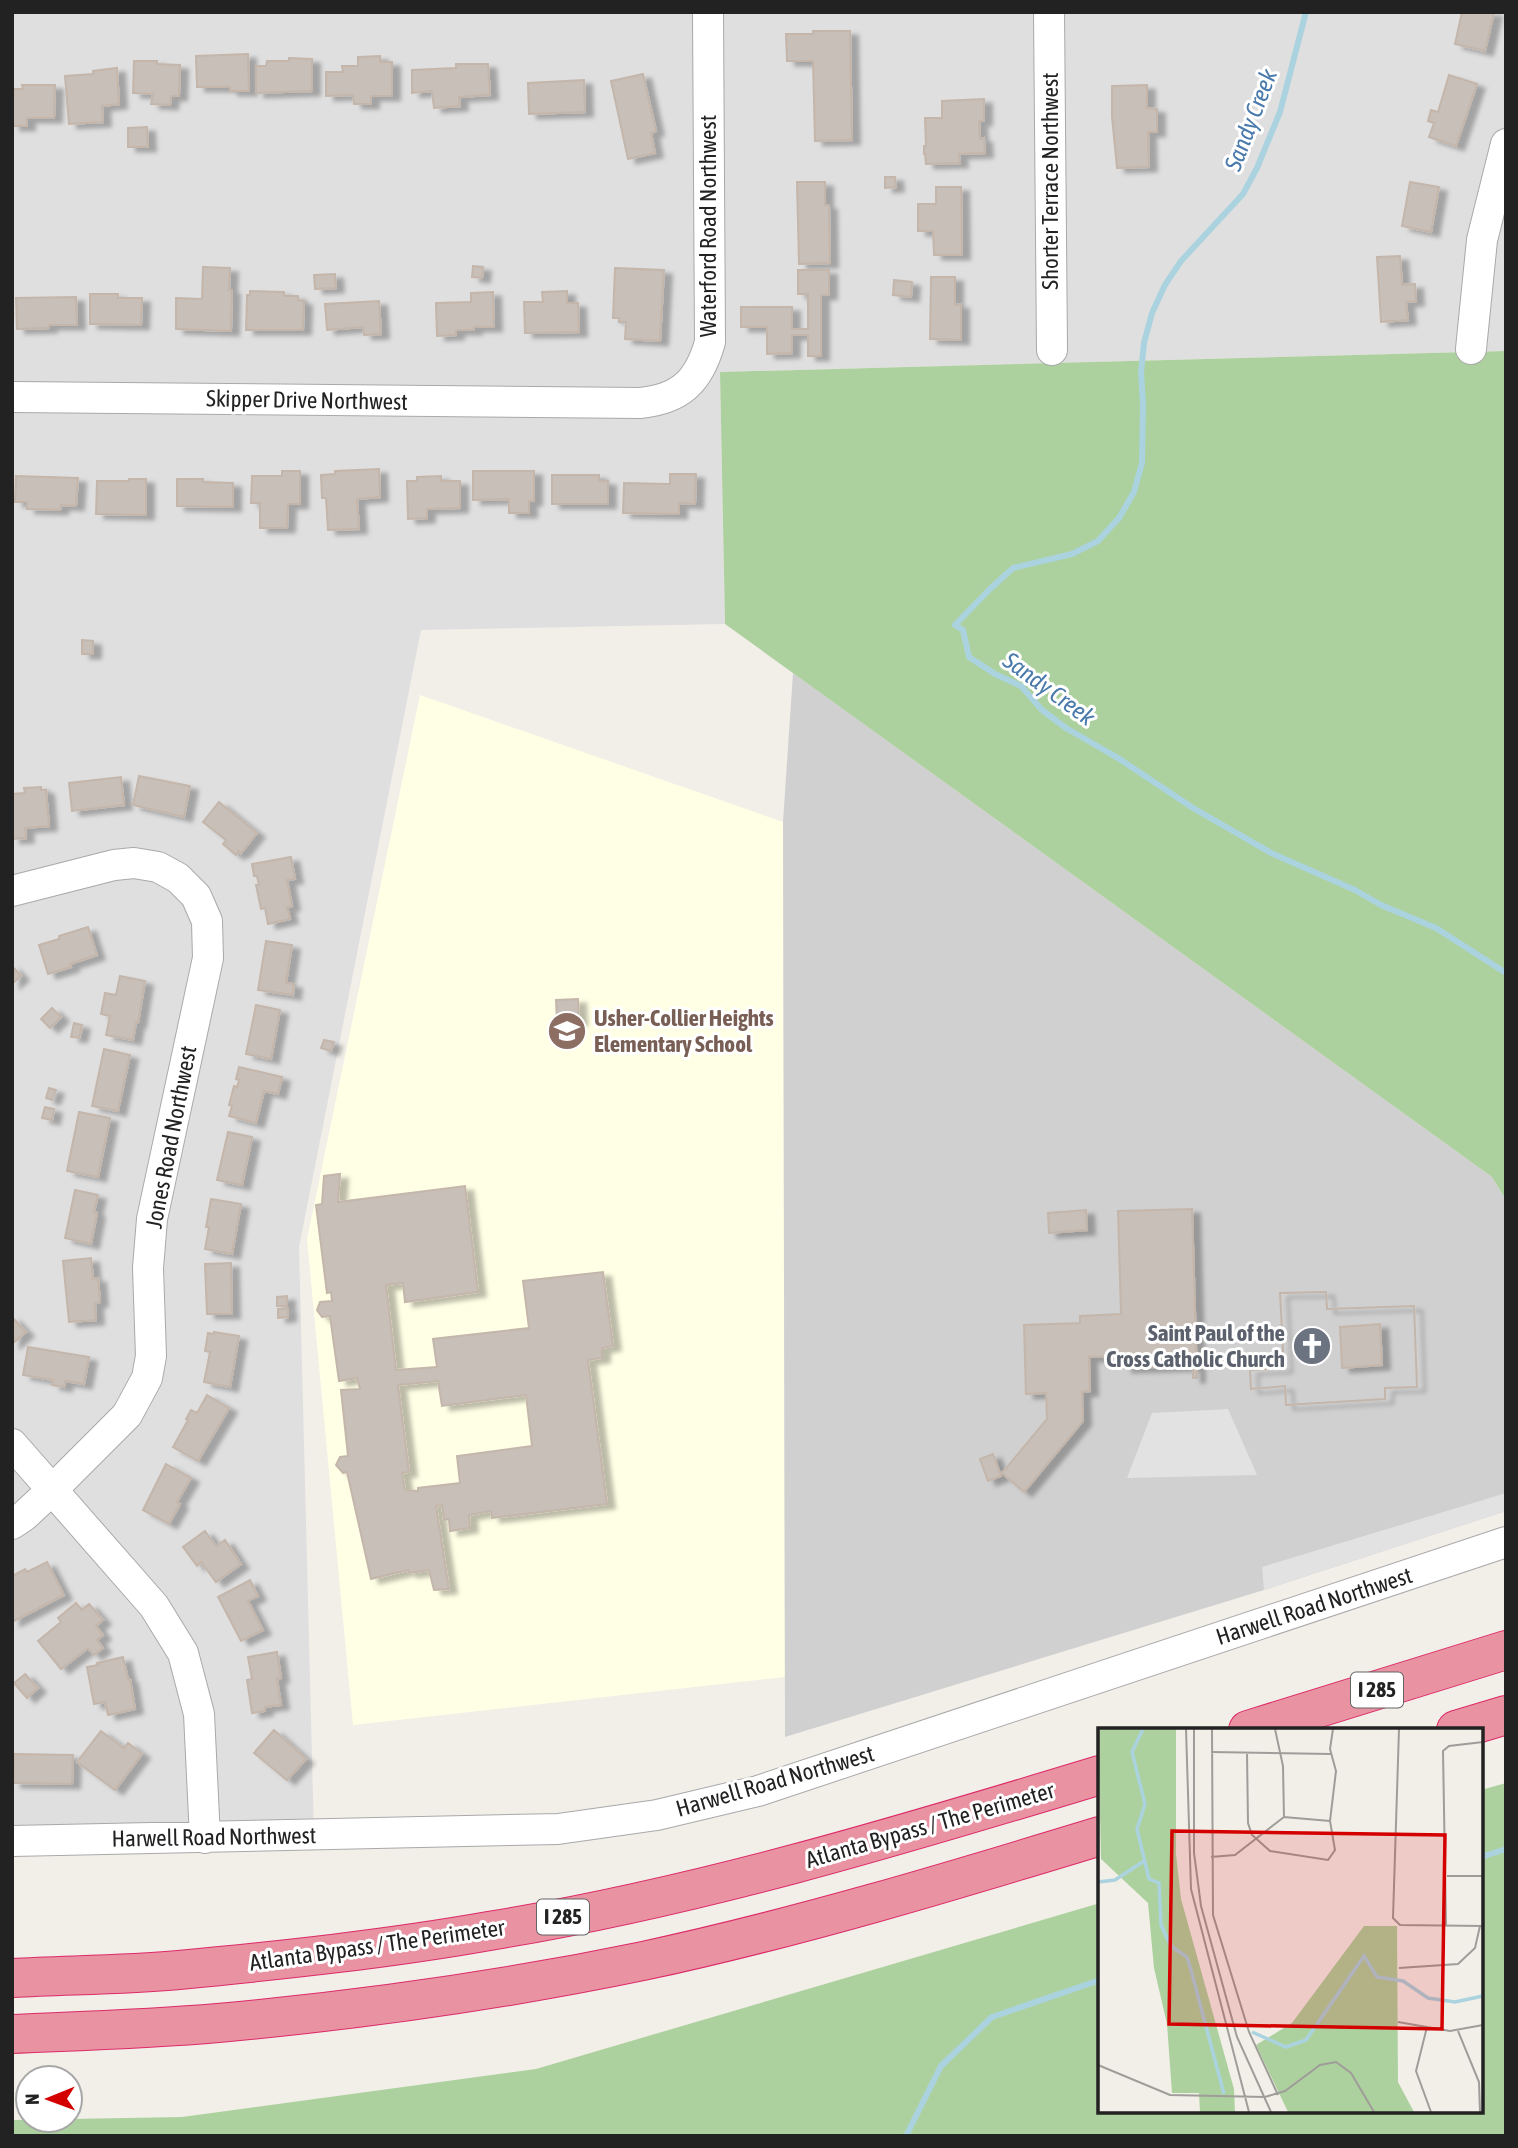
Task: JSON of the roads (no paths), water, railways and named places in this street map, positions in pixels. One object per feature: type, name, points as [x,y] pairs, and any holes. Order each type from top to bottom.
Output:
[{"type":"highway","name":"I 285","points":[[1254,1728],[1506,1650]]},
{"type":"highway","points":[[1463,1728],[1506,1715]]},
{"type":"highway","name":"Atlanta Bypass / The Perimeter","points":[[12,1978],[177,1970],[370,1950],[503,1929],[718,1884],[851,1849],[1098,1776]]},
{"type":"highway","points":[[12,2034],[217,2023],[454,1995],[534,1981],[643,1961],[814,1920],[1098,1837]]},
{"type":"street","name":"Waterford Road Northwest","points":[[601,403],[660,401],[678,393],[694,379],[705,362],[710,342],[708,12]]},
{"type":"street","name":"Shorter Terrace Northwest","points":[[1049,12],[1052,350]]},
{"type":"street","points":[[1471,349],[1482,240],[1506,144]]},
{"type":"street","name":"Skipper Drive Northwest","points":[[12,397],[601,403]]},
{"type":"street","name":"Jones Road Northwest","points":[[12,891],[114,864],[134,863],[158,867],[178,878],[195,896],[207,922],[208,958],[152,1219],[148,1268],[150,1356],[147,1378],[127,1415],[52,1490],[12,1524]]},
{"type":"street","points":[[12,1444],[154,1606],[183,1653],[199,1714],[205,1838]]},
{"type":"street","name":"Harwell Road Northwest","points":[[12,1841],[558,1829],[657,1815],[768,1787],[1506,1542]]},
{"type":"waterway","name":"Sandy Creek","points":[[1306,12],[1280,112],[1257,168],[1243,194],[1181,261],[1165,285],[1152,313],[1144,343],[1141,373],[1142,463],[1134,492],[1119,518],[1098,541],[1072,554],[1013,568],[955,625],[963,630],[969,657],[995,674],[1021,686],[1042,710],[1066,728],[1118,758],[1193,808],[1271,853],[1436,928],[1506,973]]},
{"type":"waterway","name":"Sandy Creek","points":[[1483,1856],[1506,1849]]},
{"type":"waterway","name":"Sandy Creek","points":[[906,2136],[941,2066],[992,2017],[1098,1981]]},
{"type":"place","name":"Usher-Collier Heights Elementary School","points":[[567,1031]]},
{"type":"place","name":"Saint Paul of the Cross Catholic Church","points":[[1312,1346]]}]
